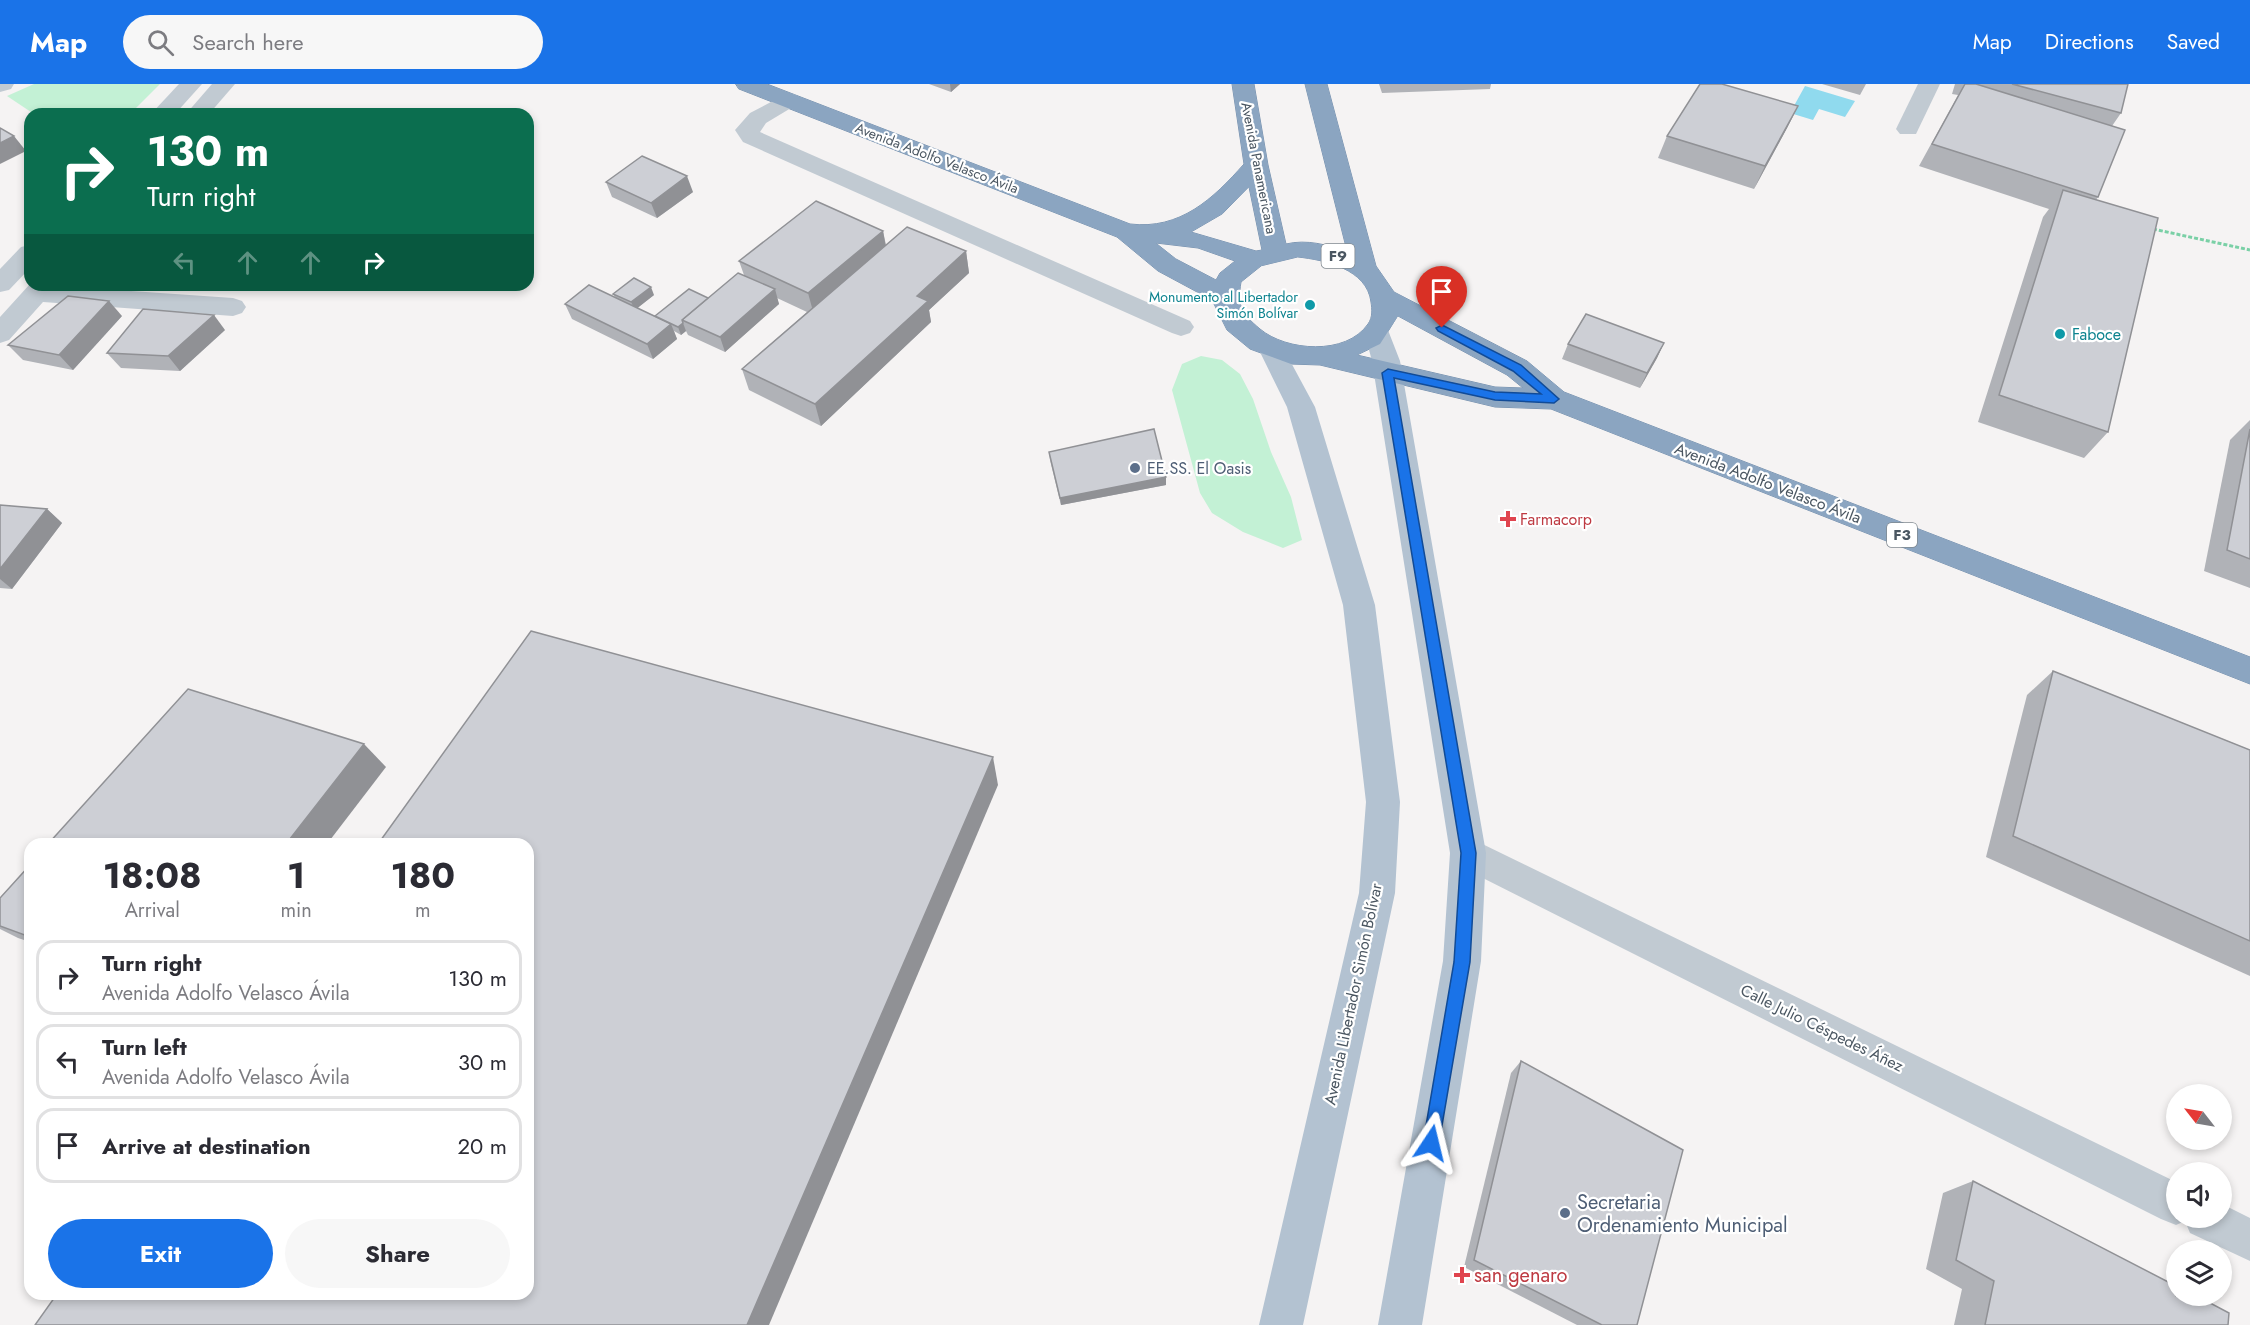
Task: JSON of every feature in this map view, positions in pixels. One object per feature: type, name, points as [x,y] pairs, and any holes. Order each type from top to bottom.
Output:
[{"type":"highway","name":"Avenida Adolfo Velasco Ávila","points":[[747,84],[1126,231],[1202,241],[1265,255]]},
{"type":"highway","name":"Avenida Panamericana","points":[[1243,84],[1256,165],[1265,255]]},
{"type":"highway","name":"F9","points":[[1316,84],[1364,269]]},
{"type":"highway","points":[[1126,231],[1164,231],[1200,219],[1227,196],[1256,165]]},
{"type":"highway","name":"Avenida Adolfo Velasco Ávila","points":[[1126,231],[1167,266],[1224,295]]},
{"type":"highway","name":"F9","points":[[1265,255],[1298,249],[1322,251],[1344,258],[1364,269],[1377,283],[1381,315]]},
{"type":"highway","points":[[1265,255],[1240,268],[1229,280],[1224,295],[1224,303],[1232,322],[1248,338],[1272,350],[1296,355],[1320,356],[1344,352],[1363,343],[1381,315]]},
{"type":"highway","name":"Avenida Adolfo Velasco Ávila","points":[[1381,315],[1517,368],[1554,399]]},
{"type":"highway","name":"Avenida Adolfo Velasco Ávila","points":[[1320,356],[1495,396],[1554,399],[2250,671]]},
{"type":"main road","points":[[1381,315],[1388,373],[1468,853],[1462,962],[1400,1325]]},
{"type":"main road","name":"Avenida Libertador Simón Bolívar","points":[[1272,350],[1301,407],[1359,605],[1383,802],[1377,893],[1281,1325]]},
{"type":"street","points":[[168,108],[191,84]]},
{"type":"street","points":[[202,108],[224,84]]},
{"type":"street","points":[[1908,129],[1929,84]]},
{"type":"street","points":[[788,100],[758,118],[747,130],[752,137],[1107,292],[1181,327]]},
{"type":"street","points":[[0,284],[24,259]]},
{"type":"street","points":[[0,334],[38,291]]},
{"type":"street","points":[[61,291],[232,307]]},
{"type":"street","name":"Calle Julio Céspedes Áñez","points":[[1468,853],[2166,1199]]},
{"type":"street","points":[[2225,1228],[2250,1240]]},
{"type":"path","points":[[2153,229],[2250,250]]},
{"type":"green space","points":[[34,84],[160,84],[136,108],[25,108],[7,96]]},
{"type":"green space","points":[[1201,356],[1222,360],[1240,374],[1253,399],[1271,452],[1291,497],[1302,540],[1283,548],[1243,532],[1212,513],[1200,493],[1172,390],[1182,364]]},
{"type":"water","points":[[1805,86],[1855,101],[1845,117],[1819,109],[1813,120],[1790,113]]},
{"type":"building","points":[[1700,84],[1722,84],[1798,106],[1765,166],[1667,136]]},
{"type":"building","points":[[1965,84],[1976,84],[2125,130],[2098,197],[1932,144]]},
{"type":"building","points":[[2012,84],[2128,84],[2121,113]]},
{"type":"building","points":[[0,128],[14,136],[0,143]]},
{"type":"building","points":[[642,156],[687,176],[651,203],[606,182]]},
{"type":"building","name":"Faboce","points":[[2063,190],[2158,218],[2108,432],[1999,395]]},
{"type":"building","points":[[816,201],[883,231],[808,293],[739,261]]},
{"type":"building","points":[[907,227],[966,251],[917,296],[928,301],[815,404],[742,369]]},
{"type":"building","points":[[738,273],[775,289],[720,337],[682,320]]},
{"type":"building","points":[[634,278],[651,287],[631,302],[613,294]]},
{"type":"building","points":[[589,285],[671,324],[647,344],[565,304]]},
{"type":"building","points":[[689,289],[708,298],[682,320],[683,323],[678,327],[655,316]]},
{"type":"building","points":[[68,296],[109,301],[59,355],[8,345]]},
{"type":"building","points":[[143,309],[214,315],[168,356],[107,353]]},
{"type":"building","points":[[1586,314],[1664,343],[1647,373],[1568,344]]},
{"type":"building","points":[[1154,429],[1166,477],[1060,498],[1049,452]]},
{"type":"building","points":[[2250,429],[2250,559],[2227,550]]},
{"type":"building","points":[[0,505],[47,509],[0,569]]},
{"type":"building","points":[[531,631],[993,757],[747,1325],[35,1325],[53,1300],[534,1300],[534,838],[382,838]]},
{"type":"building","points":[[2053,671],[2250,750],[2250,941],[2013,836]]},
{"type":"building","points":[[188,689],[364,744],[291,838],[53,838]]},
{"type":"building","points":[[24,872],[24,935],[0,926],[0,898]]},
{"type":"building","name":"Secretaria Ordenamiento Municipal","points":[[1521,1061],[1683,1150],[1637,1325],[1602,1325],[1474,1260]]},
{"type":"building","points":[[1973,1181],[2166,1281],[2166,1306],[2216,1306],[2229,1313],[2228,1325],[1985,1325],[1994,1281],[1956,1260]]},
{"type":"place","name":"Monumento al Libertador Simón Bolívar","points":[[1310,305]]},
{"type":"place","name":"Faboce","points":[[2060,334]]},
{"type":"place","name":"EE.SS. El Oasis","points":[[1135,468]]},
{"type":"place","name":"Farmacorp","points":[[1508,519]]},
{"type":"place","name":"Secretaria Ordenamiento Municipal","points":[[1565,1213]]},
{"type":"place","name":"san genaro","points":[[1462,1275]]},
{"type":"route","points":[[1431,1143],[1462,962],[1468,853],[1388,373],[1495,396],[1554,399],[1517,368],[1442,328]]}]
